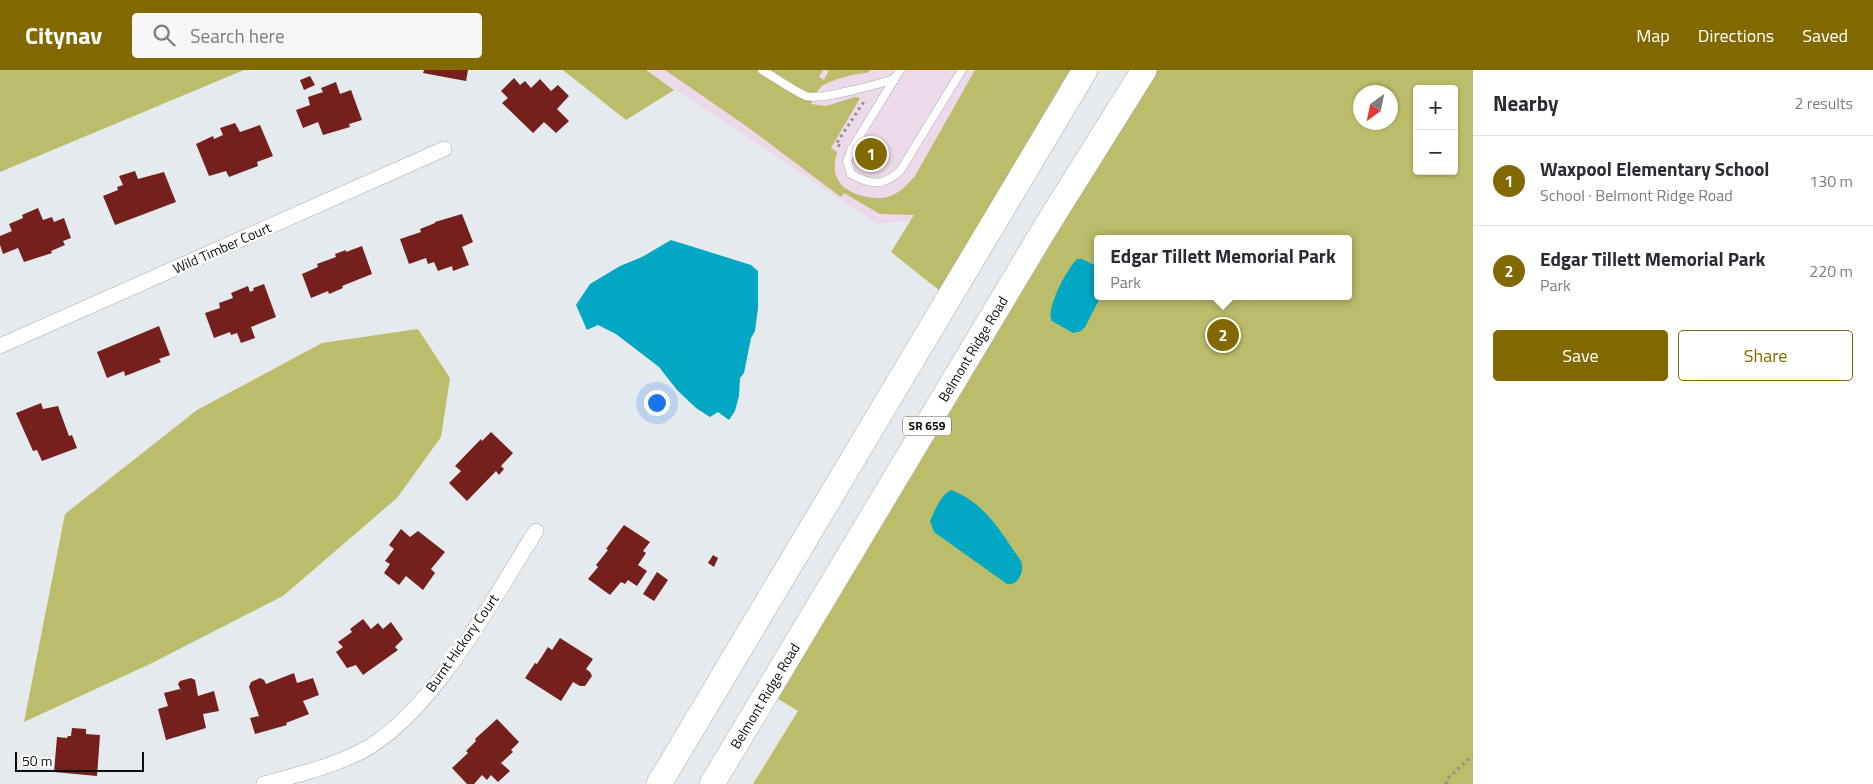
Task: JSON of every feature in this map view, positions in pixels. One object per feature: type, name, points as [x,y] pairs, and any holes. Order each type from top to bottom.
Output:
[{"type":"main road","points":[[659,784],[1084,70]]},
{"type":"main road","name":"Belmont Ridge Road","points":[[712,784],[1047,225],[1144,70]]},
{"type":"street","name":"Wild Timber Court","points":[[0,346],[444,150]]},
{"type":"street","name":"Burnt Hickory Court","points":[[264,784],[316,770],[362,751],[393,729],[422,700],[462,648],[536,532]]},
{"type":"lane","points":[[762,70],[808,97],[874,85],[894,79]]},
{"type":"lane","points":[[900,70],[851,150],[847,161],[851,174],[864,181],[876,183],[890,180],[900,171],[962,70]]},
{"type":"path","points":[[1446,784],[1448,778],[1473,755]]},
{"type":"shaded area","points":[[646,70],[1021,70],[933,218],[877,224]]},
{"type":"green space","points":[[0,70],[244,70],[0,172]]},
{"type":"green space","points":[[563,70],[646,70],[674,90],[626,120]]},
{"type":"green space","points":[[665,70],[823,70],[819,77],[824,80],[829,70],[870,70],[867,73],[843,77],[825,84],[818,90],[811,104],[826,106],[855,97],[860,98],[831,148],[837,152],[835,171],[840,184],[845,188],[859,195],[882,198],[900,191],[915,176],[975,70],[1081,70],[945,295],[891,252],[914,215],[880,214],[844,193],[841,197],[749,128]]},
{"type":"green space","points":[[1134,70],[1473,70],[1473,784],[753,784],[798,711],[762,689]]},
{"type":"green space","points":[[418,329],[450,378],[441,437],[397,498],[283,596],[150,664],[24,722],[65,514],[197,410],[322,343]]},
{"type":"water","points":[[671,240],[751,265],[758,271],[758,308],[755,331],[751,338],[744,373],[740,378],[739,396],[735,411],[729,420],[718,412],[710,417],[696,408],[677,390],[659,367],[616,334],[598,325],[587,330],[576,305],[590,284]]},
{"type":"water","points":[[1077,259],[1082,259],[1094,265],[1094,300],[1099,300],[1085,327],[1081,331],[1073,333],[1052,321],[1051,315],[1058,289]]},
{"type":"water","points":[[951,490],[974,503],[992,520],[1021,561],[1020,577],[1014,583],[1007,584],[934,532],[930,521],[941,499]]},
{"type":"building","points":[[424,70],[468,70],[466,81],[423,73]]},
{"type":"building","points":[[310,76],[315,85],[304,90],[300,80]]},
{"type":"building","points":[[514,78],[520,85],[525,81],[531,88],[540,79],[551,91],[558,85],[569,96],[557,109],[569,121],[556,133],[544,122],[533,133],[502,103],[508,98],[501,91]]},
{"type":"building","points":[[336,82],[340,94],[351,90],[362,120],[349,124],[350,127],[323,135],[318,122],[303,128],[296,110],[310,105],[308,97],[323,92],[321,88]]},
{"type":"building","points":[[235,123],[240,132],[260,125],[273,156],[257,162],[258,166],[229,177],[226,171],[209,176],[196,144],[213,136],[214,139],[223,135],[220,128]]},
{"type":"building","points":[[135,171],[138,179],[164,172],[176,202],[115,225],[103,196],[118,190],[117,187],[123,185],[119,176]]},
{"type":"building","points":[[38,208],[43,220],[52,217],[54,222],[64,218],[71,238],[63,241],[65,245],[51,251],[52,253],[24,262],[18,248],[3,254],[0,236],[12,231],[9,224],[23,218],[22,215]]},
{"type":"building","points":[[462,214],[473,242],[462,247],[469,265],[453,271],[452,266],[438,271],[434,262],[428,264],[426,258],[409,264],[400,239],[421,232],[420,229],[435,222]]},
{"type":"building","points":[[362,246],[372,274],[342,286],[343,288],[329,294],[328,291],[311,298],[302,274],[318,267],[317,264],[336,257],[335,254]]},
{"type":"building","points":[[264,284],[276,317],[251,327],[255,338],[241,343],[237,333],[231,335],[230,332],[214,338],[205,313],[220,308],[219,303],[233,298],[231,293],[248,286],[250,292],[254,290],[253,288]]},
{"type":"building","points":[[159,326],[170,355],[159,359],[161,362],[125,376],[124,371],[107,378],[97,352]]},
{"type":"building","points":[[41,403],[43,409],[58,406],[69,436],[72,435],[77,448],[42,461],[37,450],[33,451],[16,413]]},
{"type":"building","points":[[491,432],[513,453],[501,466],[504,469],[499,475],[496,471],[467,501],[449,483],[461,471],[455,466],[481,439],[482,441]]},
{"type":"building","points":[[624,525],[650,542],[643,551],[646,553],[638,565],[647,571],[637,586],[628,580],[625,584],[621,582],[610,595],[588,579],[598,567],[596,565],[608,550],[606,549]]},
{"type":"building","points":[[401,529],[410,537],[418,531],[445,552],[431,569],[435,573],[423,590],[406,576],[399,585],[384,573],[390,564],[385,561],[394,549],[389,545]]},
{"type":"building","points":[[713,555],[718,558],[714,567],[708,563]]},
{"type":"building","points":[[657,572],[668,580],[654,601],[643,594]]},
{"type":"building","points":[[363,619],[371,629],[378,623],[383,629],[391,622],[403,639],[395,647],[398,650],[363,675],[356,665],[347,668],[336,652],[343,647],[338,642],[352,632],[350,629]]},
{"type":"building","points":[[560,638],[593,659],[586,669],[592,676],[585,686],[580,686],[573,682],[561,701],[525,678],[548,647],[552,650]]},
{"type":"building","points":[[294,673],[297,683],[313,678],[319,695],[303,701],[309,714],[286,723],[287,725],[255,734],[250,718],[259,716],[249,687],[251,682],[260,678],[266,684]]},
{"type":"building","points":[[191,678],[195,680],[198,696],[214,691],[219,711],[203,714],[206,728],[166,740],[158,709],[168,706],[164,693],[180,689],[182,693],[178,684],[180,681]]},
{"type":"building","points":[[497,719],[519,742],[511,750],[513,752],[501,763],[510,771],[498,782],[491,775],[487,780],[482,775],[474,784],[467,784],[452,768],[468,753],[466,751],[476,741],[475,739]]},
{"type":"building","points":[[72,728],[86,729],[86,734],[100,735],[97,776],[54,772],[57,737],[67,738],[71,736]]},
{"type":"place","name":"Waxpool Elementary School","points":[[871,154]]},
{"type":"place","name":"Edgar Tillett Memorial Park","points":[[1223,335]]}]
